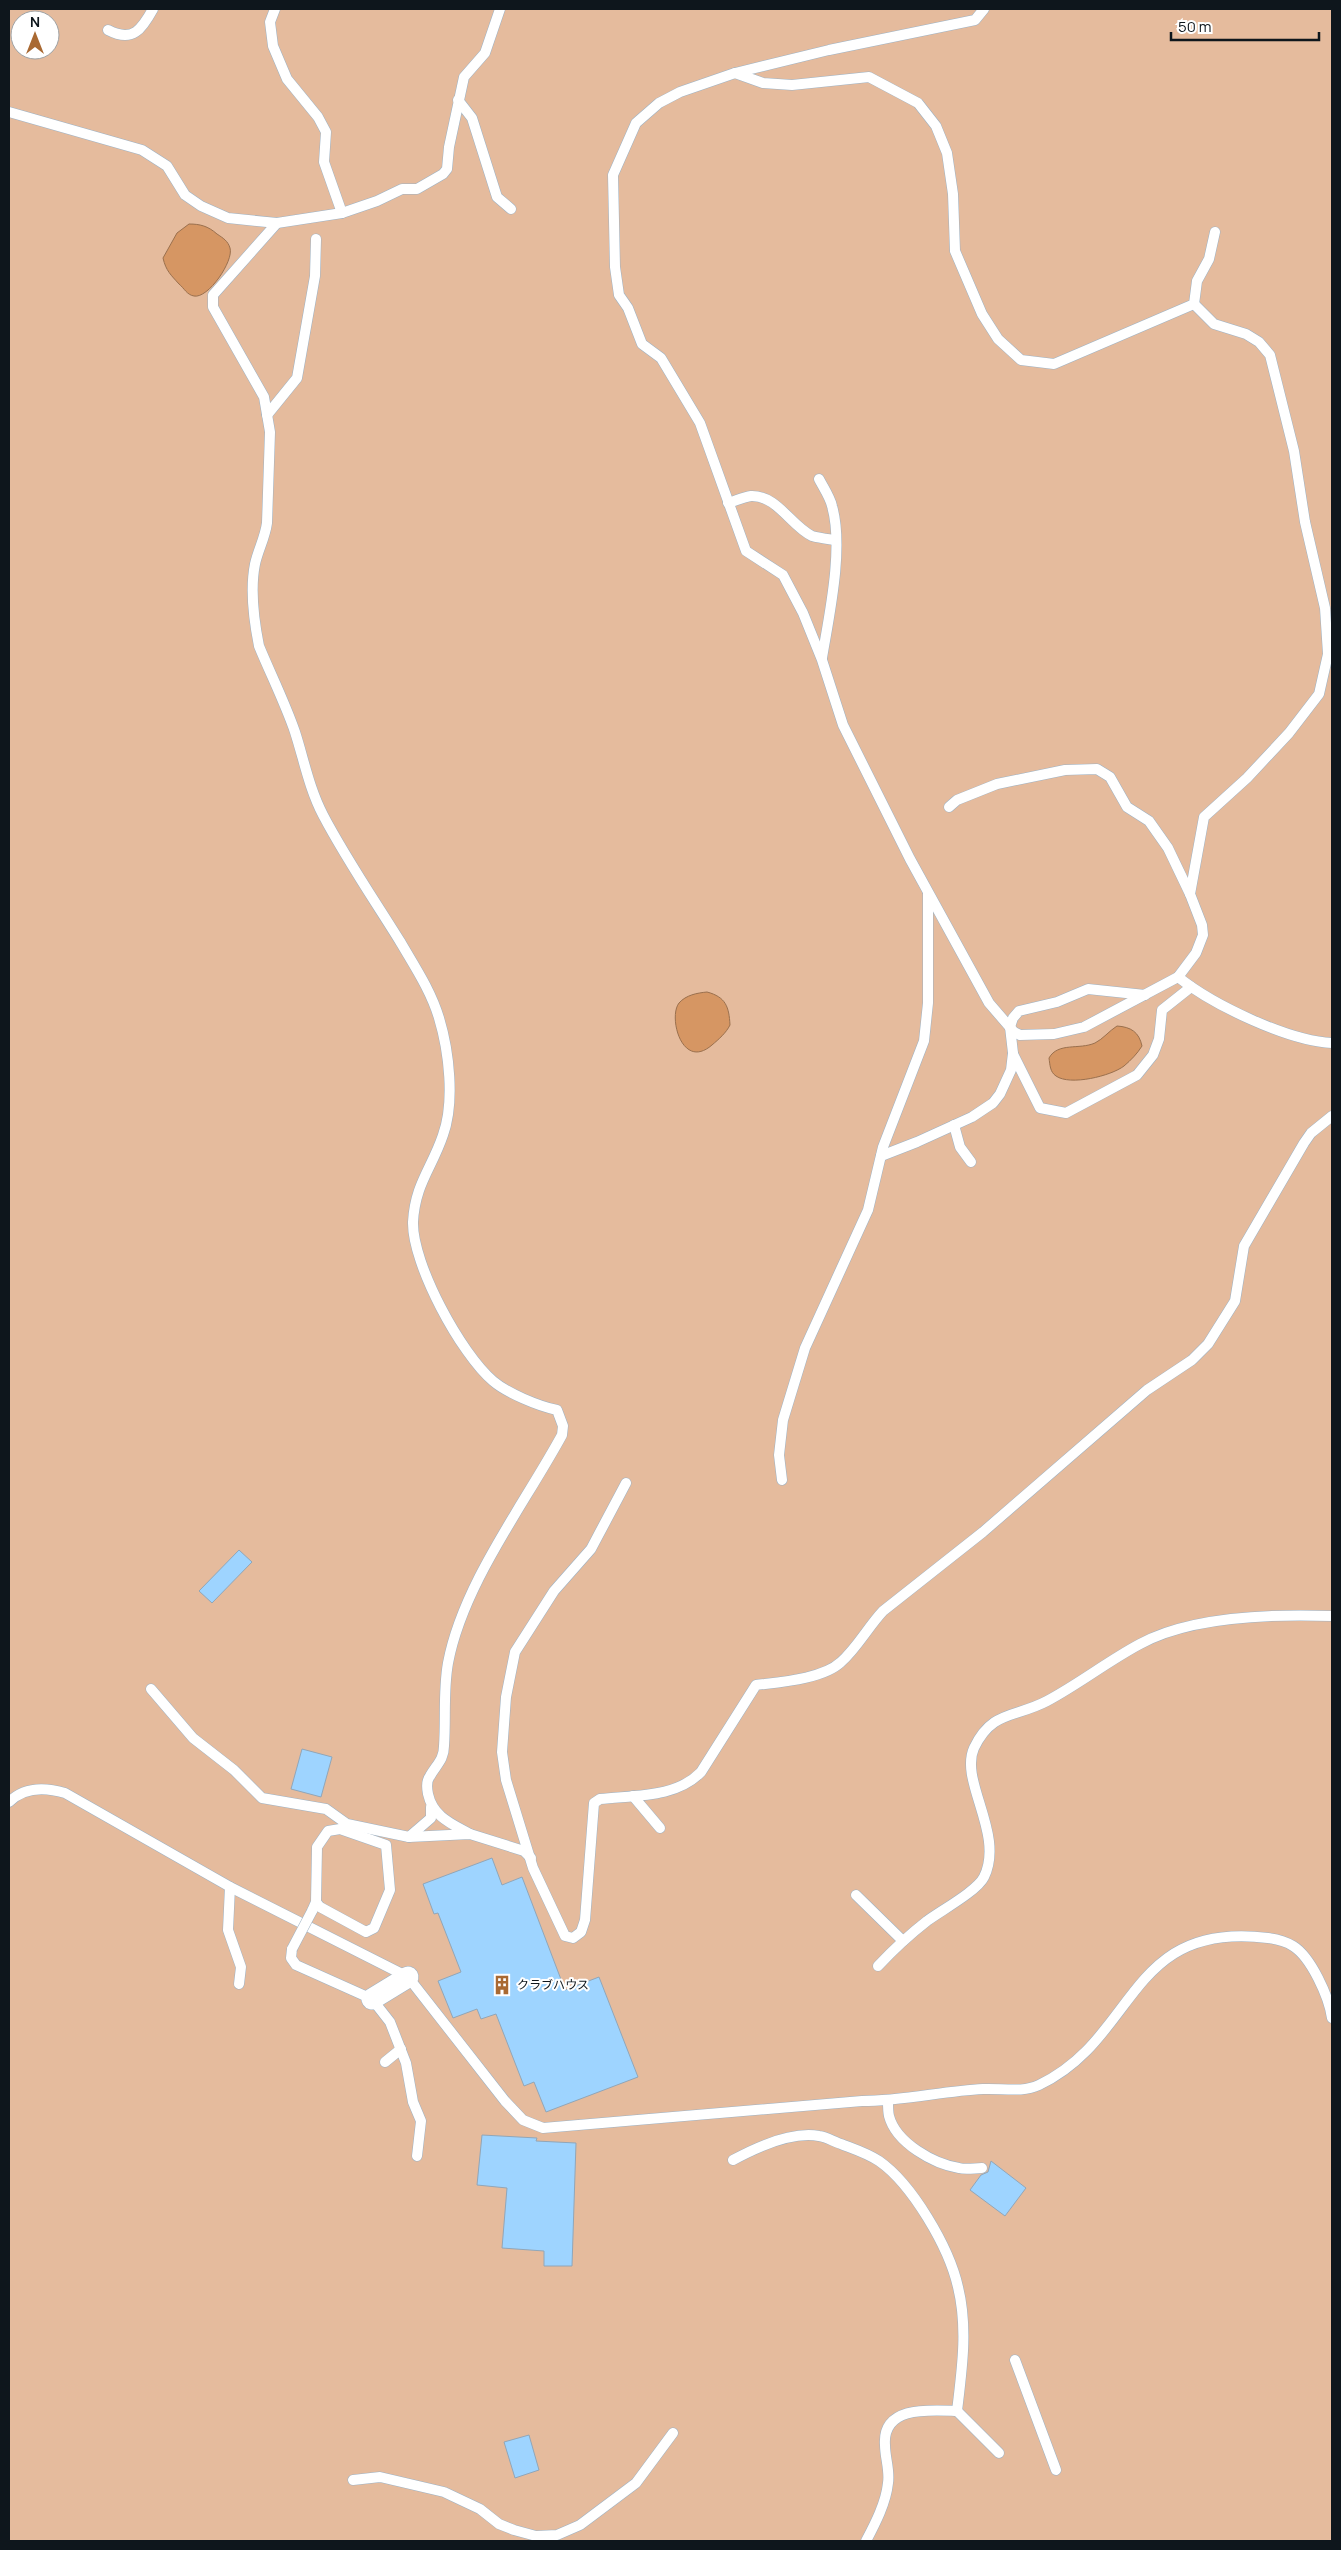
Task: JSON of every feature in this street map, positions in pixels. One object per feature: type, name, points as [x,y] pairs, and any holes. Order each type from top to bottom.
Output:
[{"type":"street","points":[[372,1999],[408,1977]]},
{"type":"lane","points":[[108,30],[118,35],[136,33],[144,25],[153,9]]},
{"type":"lane","points":[[274,9],[270,22],[273,46],[287,79],[318,117],[326,132],[324,162],[342,213]]},
{"type":"lane","points":[[9,112],[142,150],[167,166],[186,196],[201,206],[228,218],[277,222],[342,213],[377,201],[402,189],[417,189],[443,174],[446,169],[464,77],[485,53],[500,9]]},
{"type":"lane","points":[[949,807],[957,800],[997,784],[1065,770],[1097,769],[1110,777],[1127,807],[1148,821],[1168,848],[1190,894],[1202,925],[1203,934],[1196,953],[1178,977],[1084,1027],[1054,1034],[1020,1035],[1010,1028],[989,1003],[843,725],[822,660],[783,575],[746,551],[700,423],[661,358],[642,344],[628,308],[619,295],[615,267],[614,175],[636,123],[659,103],[680,92],[735,73],[829,50],[975,20],[984,9]]},
{"type":"lane","points":[[735,73],[763,83],[792,85],[870,77],[918,102],[936,126],[947,153],[953,194],[955,251],[982,314],[998,339],[1021,360],[1054,364],[1194,304]]},
{"type":"lane","points":[[458,100],[472,118],[497,197],[510,210]]},
{"type":"lane","points":[[277,222],[213,295],[213,307],[264,397],[270,432],[268,523],[266,537],[255,565],[254,586],[259,646],[294,730],[312,792],[324,816],[420,976],[438,1017],[446,1049],[449,1079],[447,1119],[443,1136],[422,1178],[414,1212],[413,1225],[422,1268],[464,1346],[484,1372],[504,1390],[557,1410],[563,1426],[562,1436],[512,1517],[458,1626],[444,1689],[444,1748],[440,1764],[428,1777],[427,1788],[431,1818],[409,1837]]},
{"type":"lane","points":[[1194,304],[1197,281],[1209,259],[1216,232]]},
{"type":"lane","points":[[267,415],[297,378],[314,276],[316,240]]},
{"type":"lane","points":[[1190,894],[1204,817],[1247,778],[1289,733],[1319,694],[1328,654],[1325,608],[1305,522],[1294,452],[1270,355],[1259,342],[1246,334],[1214,324],[1194,304]]},
{"type":"lane","points":[[819,478],[832,506],[835,540],[834,587],[822,660]]},
{"type":"lane","points":[[728,503],[752,496],[765,500],[786,512],[799,527],[813,536],[835,540]]},
{"type":"lane","points":[[782,1480],[779,1455],[783,1420],[806,1348],[868,1210],[881,1156],[924,1042],[928,1003],[928,890]]},
{"type":"lane","points":[[1178,977],[1191,987],[1254,1020],[1292,1035],[1332,1043]]},
{"type":"lane","points":[[1013,1053],[1040,1108],[1066,1113],[1137,1075],[1153,1054],[1159,1039],[1162,1010],[1191,987]]},
{"type":"lane","points":[[881,1156],[954,1125],[993,1103],[1000,1094],[1011,1070],[1013,1053],[1010,1028],[1013,1018],[1019,1011],[1057,1002],[1088,989],[1146,995]]},
{"type":"lane","points":[[626,1483],[591,1549],[554,1591],[515,1652],[506,1697],[503,1764],[520,1831],[537,1877],[561,1928],[565,1936],[573,1938],[581,1932],[585,1920],[594,1803],[600,1799],[672,1791],[693,1780],[701,1772],[756,1685],[799,1679],[822,1673],[841,1663],[870,1624],[883,1611],[991,1526],[1147,1390],[1192,1360],[1208,1344],[1235,1301],[1244,1246],[1311,1134],[1332,1116]]},
{"type":"lane","points":[[954,1125],[960,1146],[971,1162]]},
{"type":"lane","points":[[878,1966],[902,1941],[951,1903],[975,1889],[984,1877],[989,1844],[986,1824],[972,1773],[973,1750],[985,1730],[997,1719],[1046,1702],[1140,1644],[1188,1625],[1235,1619],[1332,1616]]},
{"type":"lane","points":[[150,1689],[193,1738],[234,1770],[262,1798],[326,1809],[346,1824],[409,1837],[470,1834]]},
{"type":"lane","points":[[9,1802],[22,1792],[37,1789],[50,1788],[65,1793],[230,1886],[408,1977],[505,2101],[523,2120],[543,2128],[862,2101],[888,2101],[984,2089],[1015,2090],[1038,2086],[1069,2068],[1128,2000],[1149,1972],[1165,1958],[1179,1949],[1213,1937],[1247,1935],[1278,1939],[1294,1946],[1320,1982],[1332,2018]]},
{"type":"lane","points":[[633,1796],[660,1828]]},
{"type":"lane","points":[[431,1807],[442,1818],[470,1834],[524,1851],[531,1858]]},
{"type":"lane","points":[[314,1906],[320,1907],[366,1932],[374,1928],[390,1890],[386,1846],[340,1830],[328,1831],[317,1847],[314,1906],[292,1949],[291,1958],[296,1965],[372,1999],[390,2022],[406,2063],[413,2102],[421,2121],[418,2156]]},
{"type":"lane","points":[[230,1886],[228,1930],[241,1967],[239,1984]]},
{"type":"lane","points":[[856,1895],[902,1941]]},
{"type":"lane","points":[[385,2062],[400,2049]]},
{"type":"lane","points":[[888,2101],[889,2117],[900,2135],[920,2152],[943,2164],[960,2169],[982,2168]]},
{"type":"lane","points":[[733,2160],[759,2146],[804,2136],[820,2136],[861,2151],[879,2161],[900,2178],[919,2204],[941,2242],[958,2286],[964,2351],[957,2411]]},
{"type":"lane","points":[[1015,2360],[1056,2470]]},
{"type":"lane","points":[[866,2541],[886,2497],[888,2482],[885,2432],[892,2422],[904,2413],[920,2409],[957,2411],[998,2453]]},
{"type":"lane","points":[[353,2480],[380,2476],[444,2492],[480,2510],[499,2524],[514,2530],[536,2536],[557,2535],[580,2525],[636,2483],[673,2434]]},
{"type":"shaded area","points":[[9,9],[1332,9],[1332,2541],[9,2541]]},
{"type":"shaded area","points":[[189,224],[207,227],[225,240],[230,248],[230,254],[224,270],[213,286],[206,292],[194,296],[187,293],[171,275],[163,258],[177,233]]},
{"type":"shaded area","points":[[707,992],[718,997],[725,1004],[729,1013],[730,1025],[712,1045],[702,1051],[693,1051],[685,1047],[680,1039],[675,1019],[676,1010],[679,1003],[688,996]]},
{"type":"shaded area","points":[[1117,1026],[1134,1031],[1139,1037],[1142,1046],[1124,1066],[1110,1073],[1080,1080],[1062,1079],[1056,1076],[1051,1068],[1049,1058],[1053,1053],[1063,1048],[1095,1043]]},
{"type":"building","points":[[239,1550],[252,1562],[212,1603],[199,1591]]},
{"type":"building","points":[[302,1749],[332,1757],[321,1797],[291,1789]]},
{"type":"building","name":"クラブハウス","points":[[492,1858],[502,1885],[522,1877],[565,1990],[599,1977],[638,2077],[546,2112],[534,2082],[524,2086],[496,2014],[481,2019],[477,2009],[453,2018],[438,1981],[461,1972],[438,1913],[434,1914],[423,1884]]},
{"type":"building","points":[[482,2135],[537,2138],[536,2141],[576,2143],[572,2266],[544,2266],[544,2251],[502,2248],[507,2188],[477,2185]]},
{"type":"building","points":[[991,2161],[1026,2188],[1005,2216],[970,2190],[981,2175],[988,2172]]},
{"type":"building","points":[[529,2435],[539,2470],[515,2478],[504,2442]]},
{"type":"place","name":"クラブハウス","points":[[502,1985]]}]
